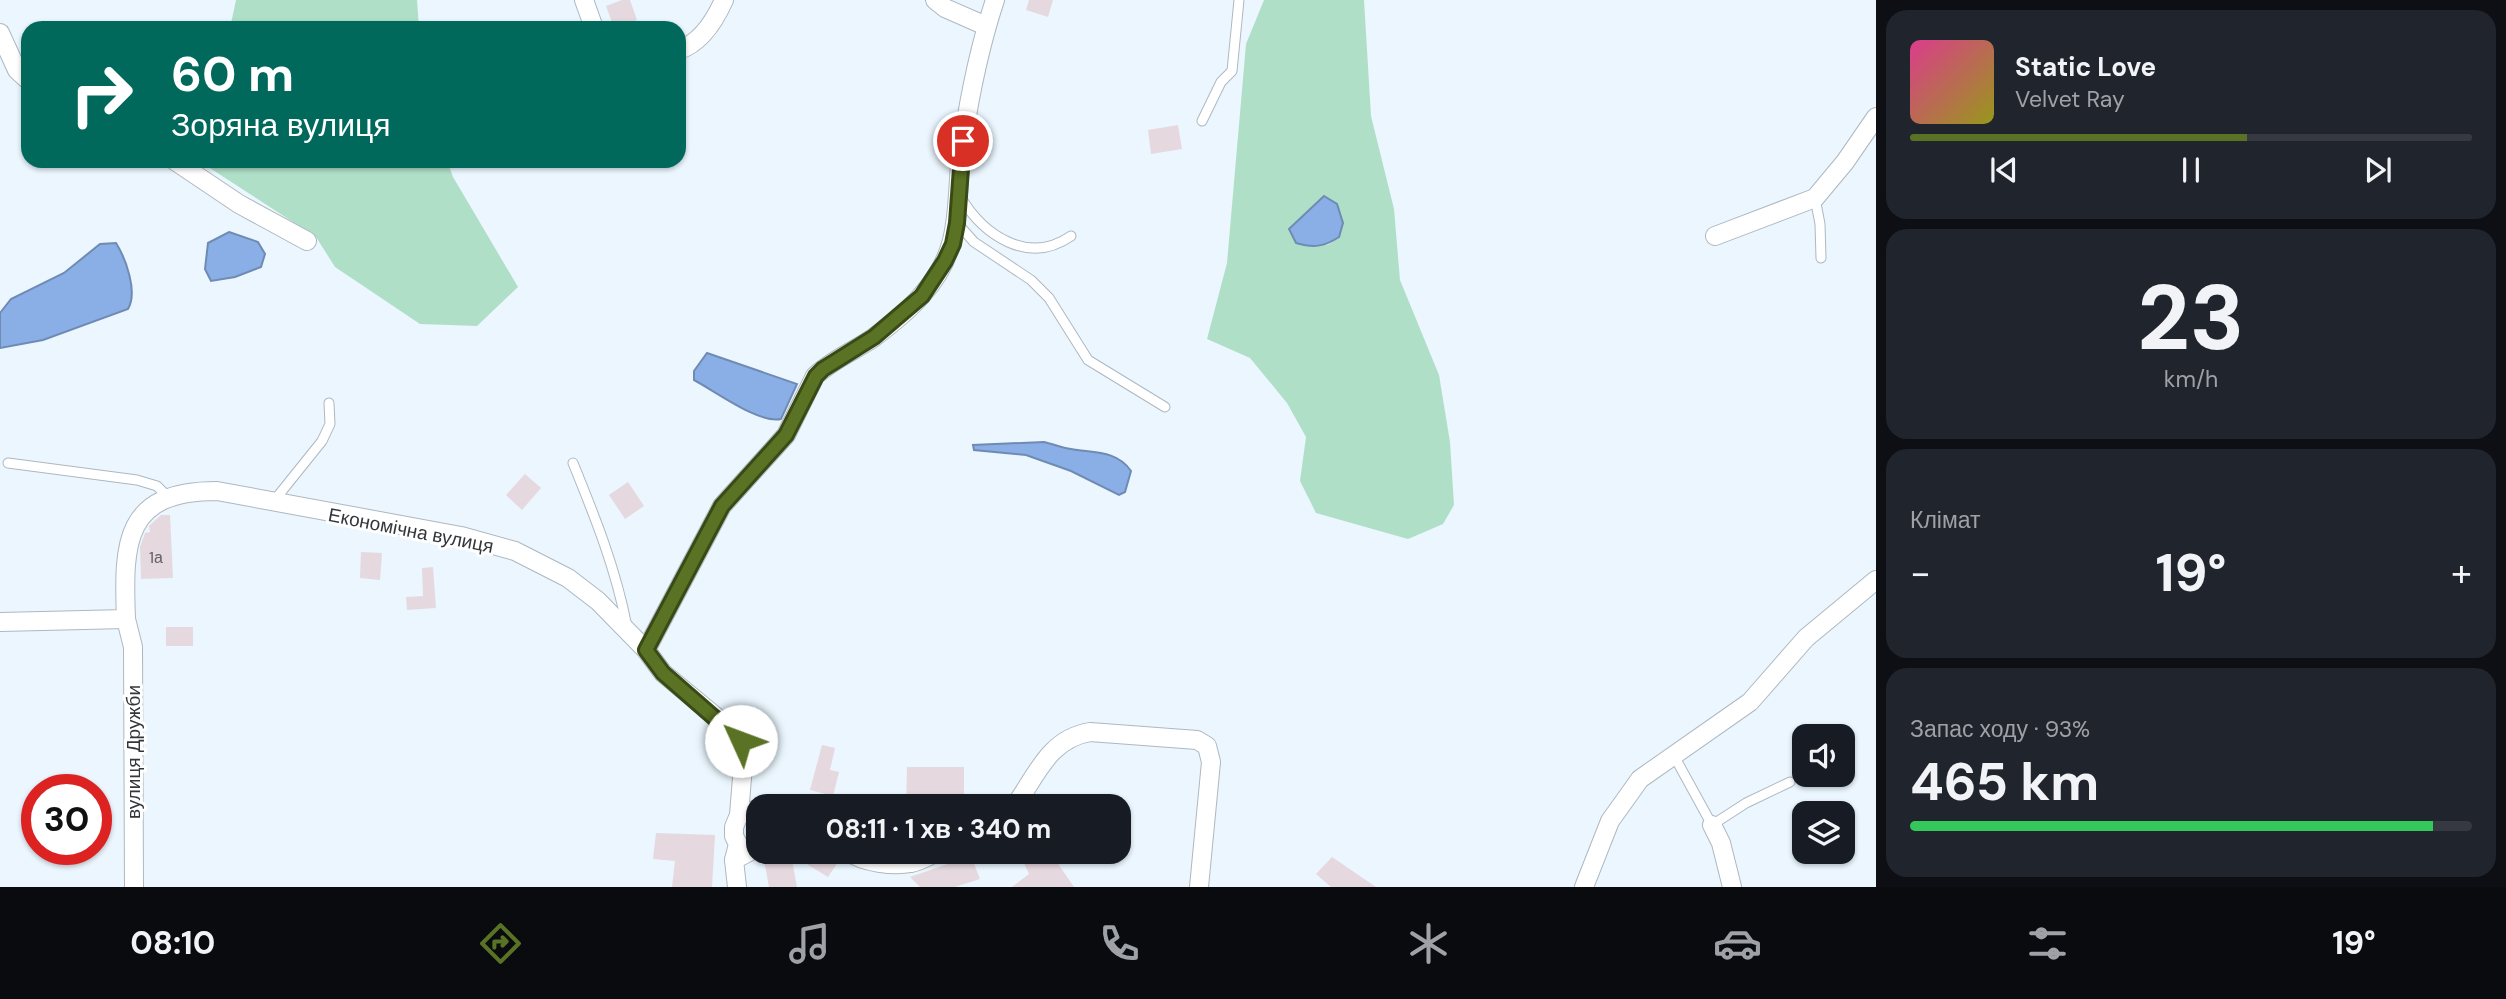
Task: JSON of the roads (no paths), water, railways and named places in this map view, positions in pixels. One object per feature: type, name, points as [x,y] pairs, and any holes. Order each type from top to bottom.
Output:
[{"type":"street","points":[[584,0],[592,21]]},
{"type":"street","points":[[686,46],[701,37],[724,0]]},
{"type":"street","points":[[935,0],[945,8],[986,26]]},
{"type":"street","points":[[646,650],[722,506],[786,435],[816,376],[874,337],[922,296],[945,261],[953,244],[957,223],[963,141],[986,26],[995,0]]},
{"type":"street","points":[[0,33],[16,70],[21,74]]},
{"type":"street","points":[[1716,236],[1815,198],[1845,162],[1876,117]]},
{"type":"street","points":[[185,168],[239,204],[307,241]]},
{"type":"street","name":"Економічна вулиця","points":[[167,496],[189,491],[217,491],[460,536],[515,551],[568,578],[598,601],[646,650],[663,673],[741,741],[744,753],[734,836],[745,850],[737,887]]},
{"type":"street","points":[[0,622],[126,619],[126,552],[134,530],[145,513],[167,496]]},
{"type":"street","points":[[1584,887],[1610,821],[1640,779],[1749,702],[1806,638],[1876,580]]},
{"type":"street","name":"вулиця Дружби","points":[[126,619],[133,647],[134,887]]},
{"type":"street","points":[[1022,794],[1041,762],[1066,740],[1078,734],[1090,732],[1197,740],[1207,746],[1211,762],[1199,887]]},
{"type":"street","points":[[738,816],[746,813]]},
{"type":"street","points":[[1712,825],[1721,843],[1732,887]]},
{"type":"lane","points":[[1202,121],[1213,95],[1235,61],[1239,0]]},
{"type":"lane","points":[[958,193],[976,219],[1008,242],[1042,249],[1058,245],[1071,236]]},
{"type":"lane","points":[[1815,198],[1820,224],[1821,258]]},
{"type":"lane","points":[[957,223],[974,242],[1031,280],[1049,298],[1088,360],[1165,407]]},
{"type":"lane","points":[[272,503],[322,441],[330,424],[329,403]]},
{"type":"lane","points":[[8,463],[137,480],[158,486],[167,496]]},
{"type":"lane","points":[[573,463],[602,533],[620,590],[628,631]]},
{"type":"lane","points":[[1673,754],[1712,825],[1746,803],[1790,782]]},
{"type":"water","points":[[1324,196],[1337,204],[1343,223],[1339,237],[1318,246],[1296,243],[1289,229]]},
{"type":"water","points":[[229,232],[258,242],[265,254],[261,267],[235,277],[211,281],[205,269],[208,243]]},
{"type":"water","points":[[116,243],[127,266],[131,285],[131,302],[128,309],[43,340],[0,348],[0,313],[11,299],[64,273],[100,244]]},
{"type":"water","points":[[707,353],[797,384],[781,419],[761,417],[749,412],[694,380],[694,371]]},
{"type":"water","points":[[1044,442],[1119,459],[1131,471],[1125,492],[1119,495],[1071,471],[1026,455],[974,450],[973,445]]}]
